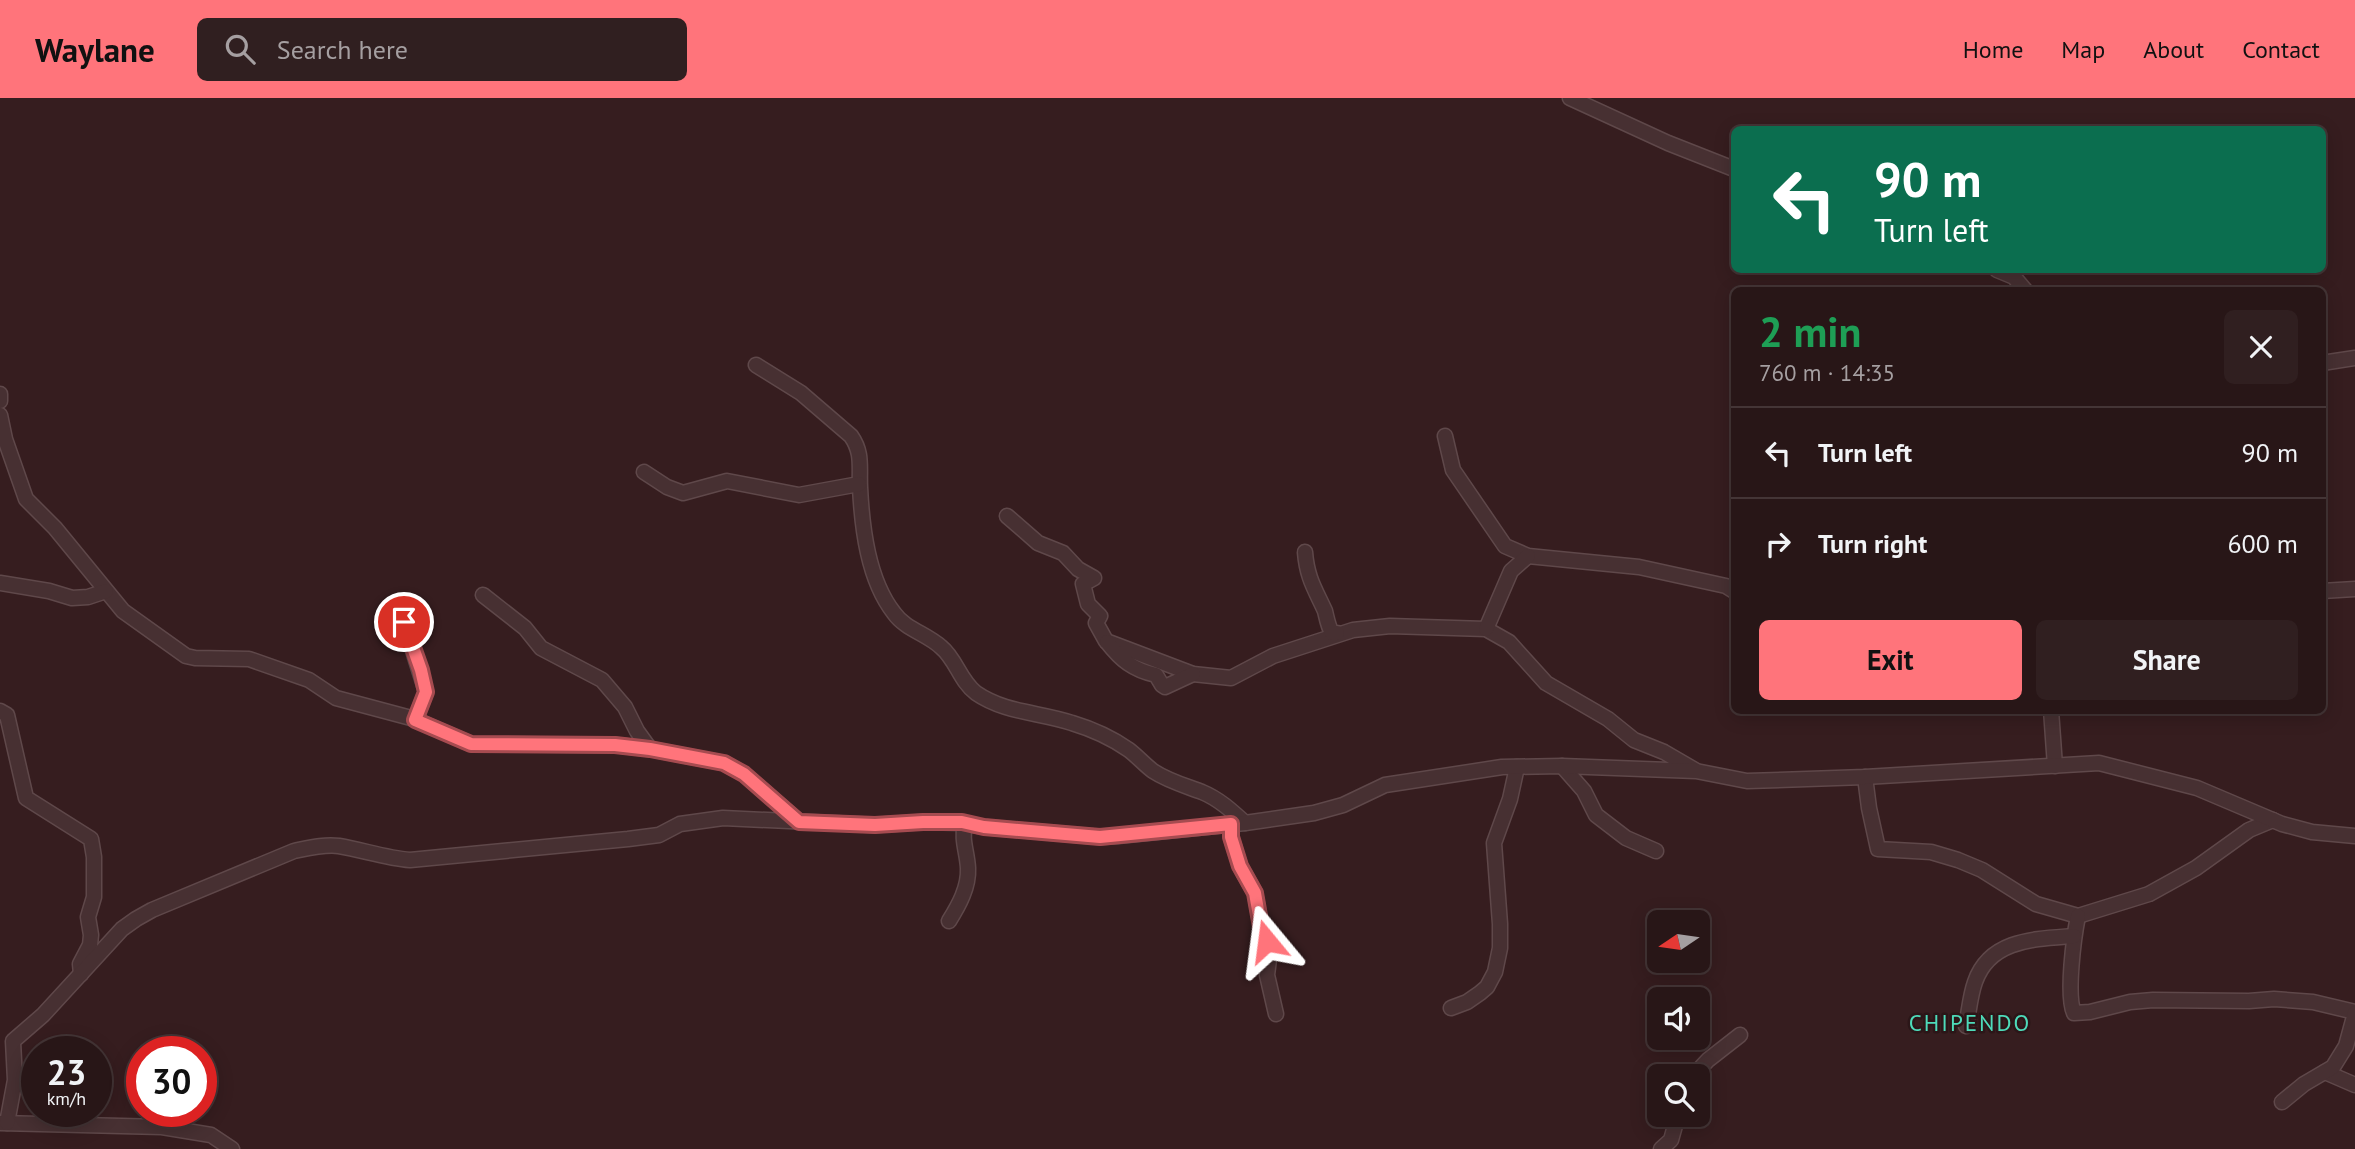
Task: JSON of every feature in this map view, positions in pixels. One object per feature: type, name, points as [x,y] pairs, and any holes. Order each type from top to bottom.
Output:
[{"type":"street","points":[[1570,98],[1668,143],[1731,168]]},
{"type":"street","points":[[2004,273],[2014,277],[2022,287]]},
{"type":"street","points":[[2326,362],[2355,358]]},
{"type":"street","points":[[756,365],[801,393],[851,436],[860,450],[859,484],[868,548],[876,578],[895,615],[944,649],[976,692],[1013,710],[1071,722],[1107,737],[1129,750],[1155,772],[1205,793],[1228,807],[1238,824]]},
{"type":"street","points":[[0,394],[0,401]]},
{"type":"street","points":[[0,415],[5,439],[26,499],[55,528],[123,611],[186,656],[249,659],[309,680],[336,698],[415,720],[471,744],[615,745],[724,763],[733,767],[799,822]]},
{"type":"street","points":[[1445,436],[1453,470],[1505,547],[1528,556],[1639,567],[1731,589]]},
{"type":"street","points":[[644,472],[667,487],[683,493],[727,481],[799,495],[859,484]]},
{"type":"street","points":[[1007,516],[1038,543],[1063,553],[1078,569],[1094,578],[1083,584],[1088,604],[1100,616],[1096,623],[1120,659],[1142,672],[1156,675],[1166,687],[1193,674]]},
{"type":"street","points":[[1305,552],[1308,572],[1329,629],[1332,633],[1337,633]]},
{"type":"street","points":[[1486,629],[1511,571],[1528,556]]},
{"type":"street","points":[[0,583],[49,591],[72,598],[88,597],[106,591]]},
{"type":"street","points":[[2326,591],[2355,589]]},
{"type":"street","points":[[483,595],[525,628],[541,648],[602,680],[625,707],[650,749]]},
{"type":"street","points":[[404,622],[426,692],[415,720]]},
{"type":"street","points":[[1106,641],[1193,674],[1231,678],[1273,656],[1337,633],[1390,626],[1486,629],[1509,642],[1546,683],[1608,719],[1634,740],[1664,752],[1696,771]]},
{"type":"street","points":[[0,711],[8,715],[26,798],[91,838],[94,897],[88,917],[90,945],[80,964],[81,974]]},
{"type":"street","points":[[2051,714],[2055,766]]},
{"type":"street","points":[[232,1149],[211,1135],[162,1127],[3,1123],[15,1080],[11,1049],[13,1041],[43,1015],[122,929],[152,910],[307,848],[338,846],[390,859],[410,860],[659,835],[680,824],[723,818],[875,825],[965,823],[1100,837],[1238,824],[1314,813],[1343,805],[1385,785],[1405,780],[1517,767],[1696,771],[1747,781],[1865,777],[2099,762],[2197,788],[2273,820],[2312,832],[2355,836]]},
{"type":"street","points":[[1562,766],[1584,791],[1596,814],[1626,838],[1656,851]]},
{"type":"street","points":[[1451,1008],[1480,993],[1487,987],[1495,972],[1500,948],[1500,925],[1494,843],[1510,799],[1517,767]]},
{"type":"street","points":[[1865,777],[1878,849],[1931,852],[1958,860],[1982,870],[2036,904],[2078,916],[2159,890],[2196,868],[2249,830],[2273,820]]},
{"type":"street","points":[[949,921],[962,900],[968,870],[962,837],[965,823]]},
{"type":"street","points":[[1238,824],[1231,837],[1240,866],[1255,893],[1261,927],[1270,952],[1267,975],[1276,1014]]},
{"type":"street","points":[[2078,916],[2071,989],[2074,1013],[2090,1012],[2130,1002],[2220,999],[2287,999],[2313,1002],[2355,1013],[2344,1050],[2333,1068],[2304,1084],[2282,1102]]},
{"type":"street","points":[[1966,1026],[1974,984],[1980,972],[2000,950],[2031,939],[2074,936]]},
{"type":"street","points":[[1704,1064],[1740,1035]]},
{"type":"street","points":[[2325,1072],[2355,1085]]},
{"type":"street","points":[[1661,1149],[1671,1140],[1675,1127]]},
{"type":"district","name":"CHIPENDO","points":[[1970,1022]]},
{"type":"route","points":[[404,622],[426,692],[415,720],[471,744],[615,745],[724,763],[744,774],[799,822],[901,825],[962,822],[984,827],[1100,837],[1231,824],[1231,837],[1240,866],[1255,893],[1261,927],[1267,941]]}]
